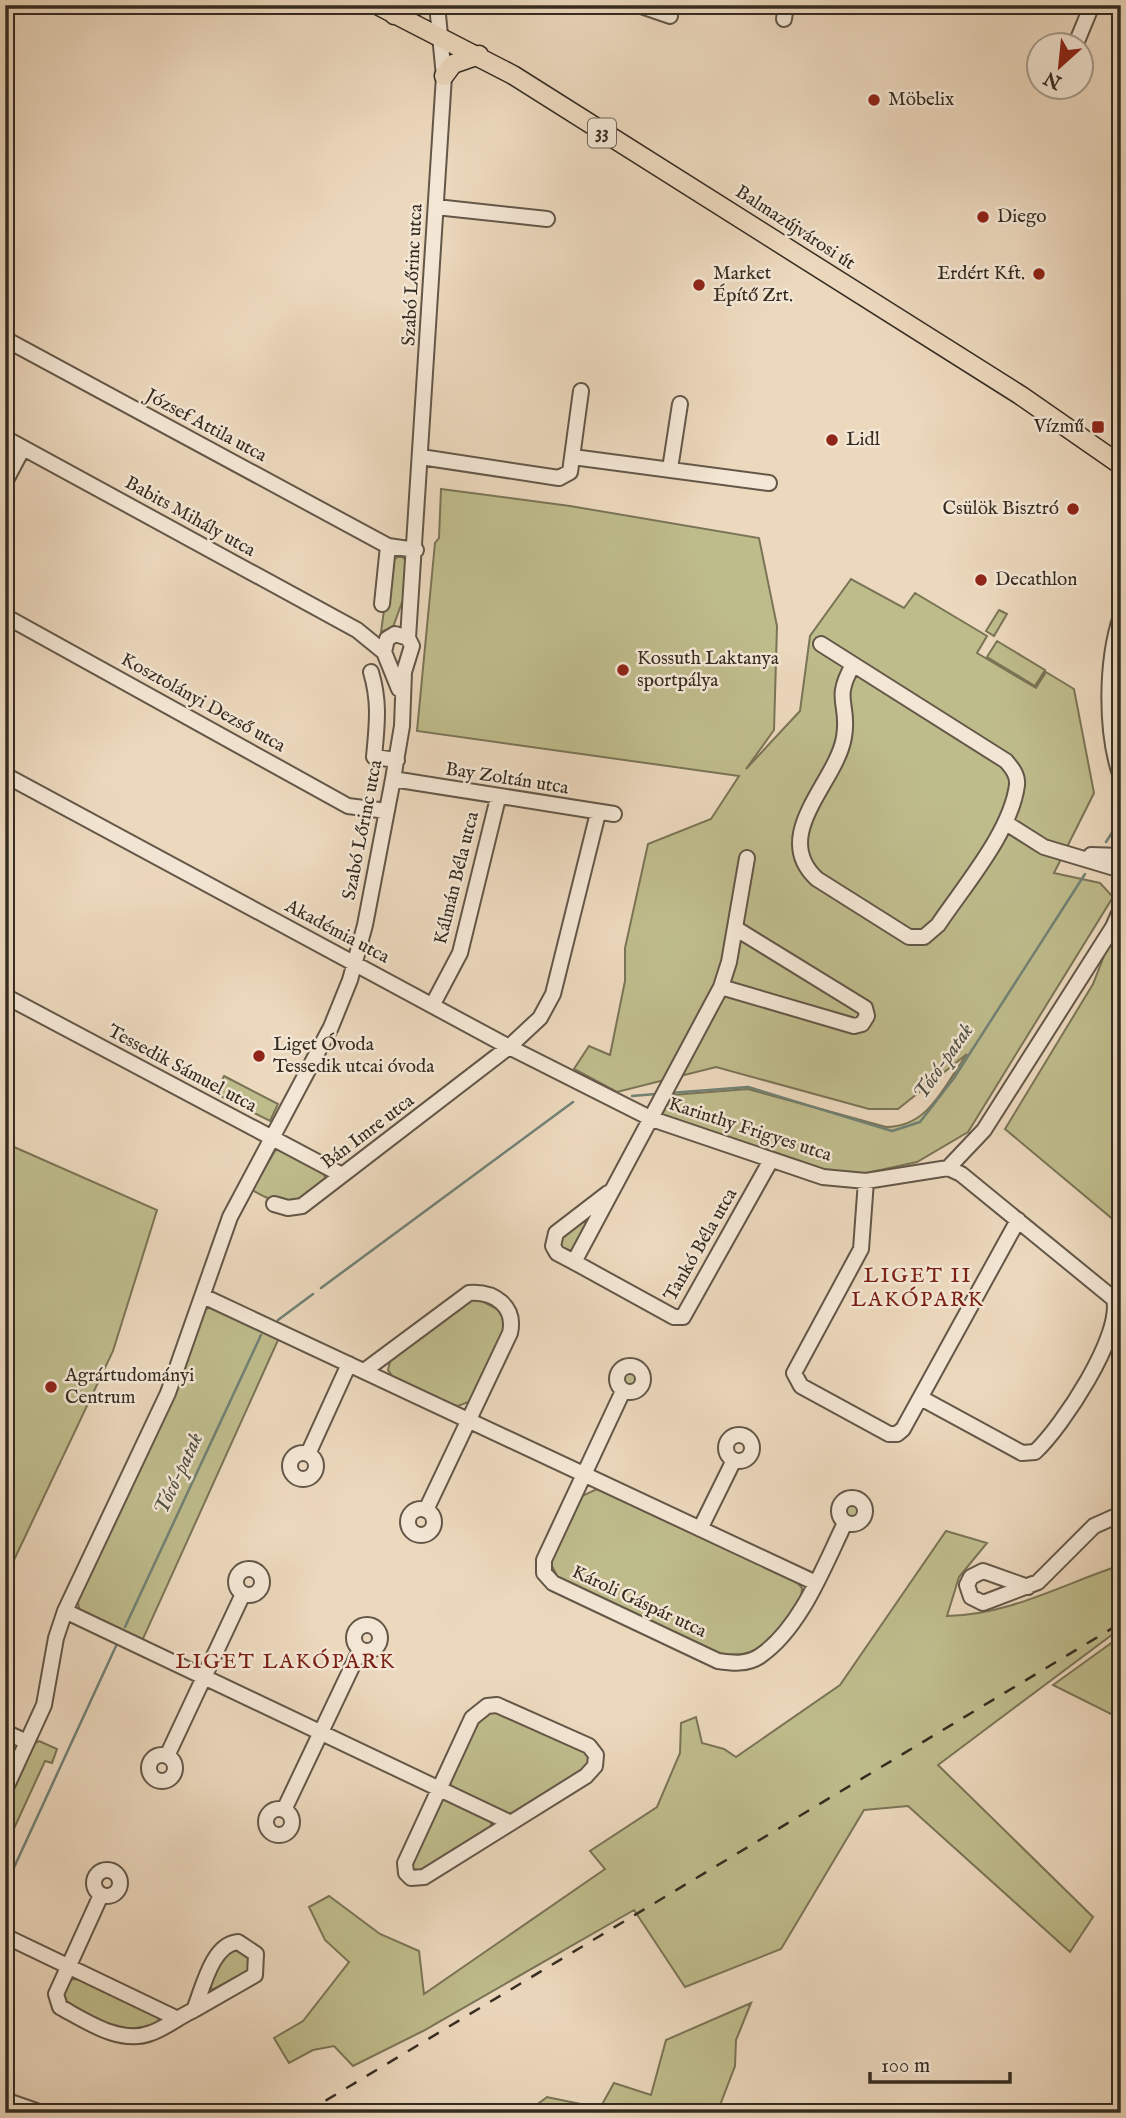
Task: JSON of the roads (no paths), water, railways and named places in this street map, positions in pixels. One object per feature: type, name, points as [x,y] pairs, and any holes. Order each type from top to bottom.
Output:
[{"type":"main road","name":"33","points":[[377,5],[441,36]]},
{"type":"main road","points":[[394,15],[418,5]]},
{"type":"main road","name":"Balmazújvárosi út","points":[[441,36],[479,55],[1029,400],[1121,465]]},
{"type":"main road","points":[[444,76],[453,64],[479,55]]},
{"type":"street","name":"Szabó Lőrinc utca","points":[[203,1296],[224,1232],[331,1027],[355,964],[397,760],[402,726],[401,697],[393,644],[411,599],[416,550],[444,76],[437,5]]},
{"type":"street","points":[[638,5],[670,16]]},
{"type":"street","points":[[1081,32],[1092,5]]},
{"type":"street","points":[[436,207],[547,219]]},
{"type":"street","name":"József Attila utca","points":[[5,339],[388,546]]},
{"type":"street","points":[[421,457],[559,478],[570,472],[581,391]]},
{"type":"street","points":[[670,469],[680,404]]},
{"type":"street","name":"Babits Mihály utca","points":[[5,438],[357,630],[393,644],[398,663],[407,659]]},
{"type":"street","points":[[5,482],[23,448]]},
{"type":"street","points":[[573,457],[769,482]]},
{"type":"street","points":[[382,604],[388,546],[416,550]]},
{"type":"street","name":"Kosztolányi Dezső utca","points":[[5,616],[348,806],[387,811]]},
{"type":"street","points":[[1121,616],[1110,685],[1109,713],[1121,777]]},
{"type":"street","name":"Szabó Lőrinc utca","points":[[393,644],[412,651],[407,659],[401,697]]},
{"type":"street","points":[[821,644],[1006,761],[1014,771],[1017,785],[1006,822],[938,925],[924,937],[909,937],[809,872],[801,852],[804,827],[815,795],[840,751],[845,720],[841,692],[853,665]]},
{"type":"street","points":[[371,672],[377,686],[378,701],[374,757],[397,760]]},
{"type":"street","name":"Akadémia utca","points":[[5,775],[509,1047],[652,1119]]},
{"type":"street","name":"Bay Zoltán utca","points":[[393,779],[498,798],[614,814]]},
{"type":"street","name":"Kálmán Béla utca","points":[[433,1004],[460,953],[498,798]]},
{"type":"street","name":"Bán Imre utca","points":[[274,1204],[288,1208],[302,1206],[509,1047],[540,1018],[553,994],[598,813]]},
{"type":"street","points":[[1006,822],[1044,847],[1121,870]]},
{"type":"street","points":[[1068,853],[1121,856]]},
{"type":"street","name":"Tankó Béla utca","points":[[574,1262],[660,1105],[721,986],[735,928],[747,858]]},
{"type":"street","points":[[921,1398],[1022,1452],[1035,1452],[1067,1414],[1088,1380],[1113,1319],[1114,1299],[961,1174],[948,1168],[984,1129],[1117,923],[1121,909]]},
{"type":"street","points":[[721,986],[854,1026],[862,1024],[867,1016],[865,1008],[735,928]]},
{"type":"street","name":"Tessedik Sámuel utca","points":[[5,996],[342,1175]]},
{"type":"street","name":"Karinthy Frigyes utca","points":[[652,1119],[822,1177],[866,1181],[948,1168]]},
{"type":"street","name":"Tankó Béla utca","points":[[614,1188],[556,1233],[552,1246],[574,1262],[674,1317],[683,1317],[772,1160]]},
{"type":"street","points":[[866,1181],[861,1249],[794,1373],[801,1386],[890,1434],[897,1434],[903,1429],[1018,1220]]},
{"type":"street","points":[[364,1371],[469,1293],[491,1295],[509,1309],[513,1321],[426,1510]]},
{"type":"street","points":[[5,1790],[44,1705],[56,1638],[65,1611],[168,1394],[203,1296],[816,1583]]},
{"type":"street","points":[[309,1454],[349,1364]]},
{"type":"street","name":"Károli Gáspár utca","points":[[624,1391],[544,1560],[544,1573],[553,1583],[718,1661],[738,1664],[760,1657],[796,1619],[845,1523]]},
{"type":"street","points":[[700,1530],[734,1460]]},
{"type":"street","points":[[1028,1587],[1038,1582],[1094,1526],[1121,1514]]},
{"type":"street","points":[[167,1756],[243,1594]]},
{"type":"street","points":[[65,1611],[509,1822]]},
{"type":"street","points":[[284,1810],[360,1650]]},
{"type":"street","points":[[487,1706],[506,1707],[593,1751],[596,1761],[591,1772],[509,1822],[424,1877],[411,1878],[406,1873],[405,1863],[438,1788],[472,1718],[487,1706]]},
{"type":"street","points":[[5,1732],[27,1742]]},
{"type":"street","points":[[101,1895],[56,1994],[60,2007],[117,2035],[134,2038],[153,2033],[176,2018],[194,2010],[250,1980],[258,1961],[251,1948],[238,1942],[219,1951],[194,2010]]},
{"type":"street","points":[[5,1936],[176,2018]]},
{"type":"street","points":[[5,2100],[42,2113]]},
{"type":"waterway","name":"Tócó-patak","points":[[1106,842],[1115,828]]},
{"type":"waterway","name":"Tócó-patak","points":[[670,1093],[748,1087],[892,1131],[920,1122],[954,1078],[1085,874]]},
{"type":"waterway","name":"Tócó-patak","points":[[632,1096],[656,1094]]},
{"type":"waterway","name":"Tócó-patak","points":[[321,1288],[573,1102]]},
{"type":"waterway","name":"Tócó-patak","points":[[278,1320],[313,1294]]},
{"type":"waterway","name":"Tócó-patak","points":[[125,1627],[261,1335]]},
{"type":"waterway","name":"Tócó-patak","points":[[5,1887],[116,1646]]},
{"type":"railway","points":[[305,2113],[1121,1623]]},
{"type":"place","name":"Möbelix","points":[[874,100]]},
{"type":"place","name":"Diego","points":[[983,217]]},
{"type":"place","name":"Erdért Kft.","points":[[1039,274]]},
{"type":"place","name":"Market Építő Zrt.","points":[[699,285]]},
{"type":"place","name":"Vízmű","points":[[1098,427]]},
{"type":"place","name":"Lidl","points":[[832,440]]},
{"type":"place","name":"Csülök Bisztró","points":[[1073,509]]},
{"type":"place","name":"Decathlon","points":[[981,580]]},
{"type":"place","name":"Kossuth Laktanya sportpálya","points":[[623,670]]},
{"type":"place","name":"Liget Óvoda Tessedik utcai óvoda","points":[[259,1056]]},
{"type":"place","name":"Agrártudományi Centrum","points":[[51,1387]]},
{"type":"district","name":"LIGET II LAKÓPARK","points":[[918,1288]]},
{"type":"district","name":"LIGET LAKÓPARK","points":[[286,1662]]}]
